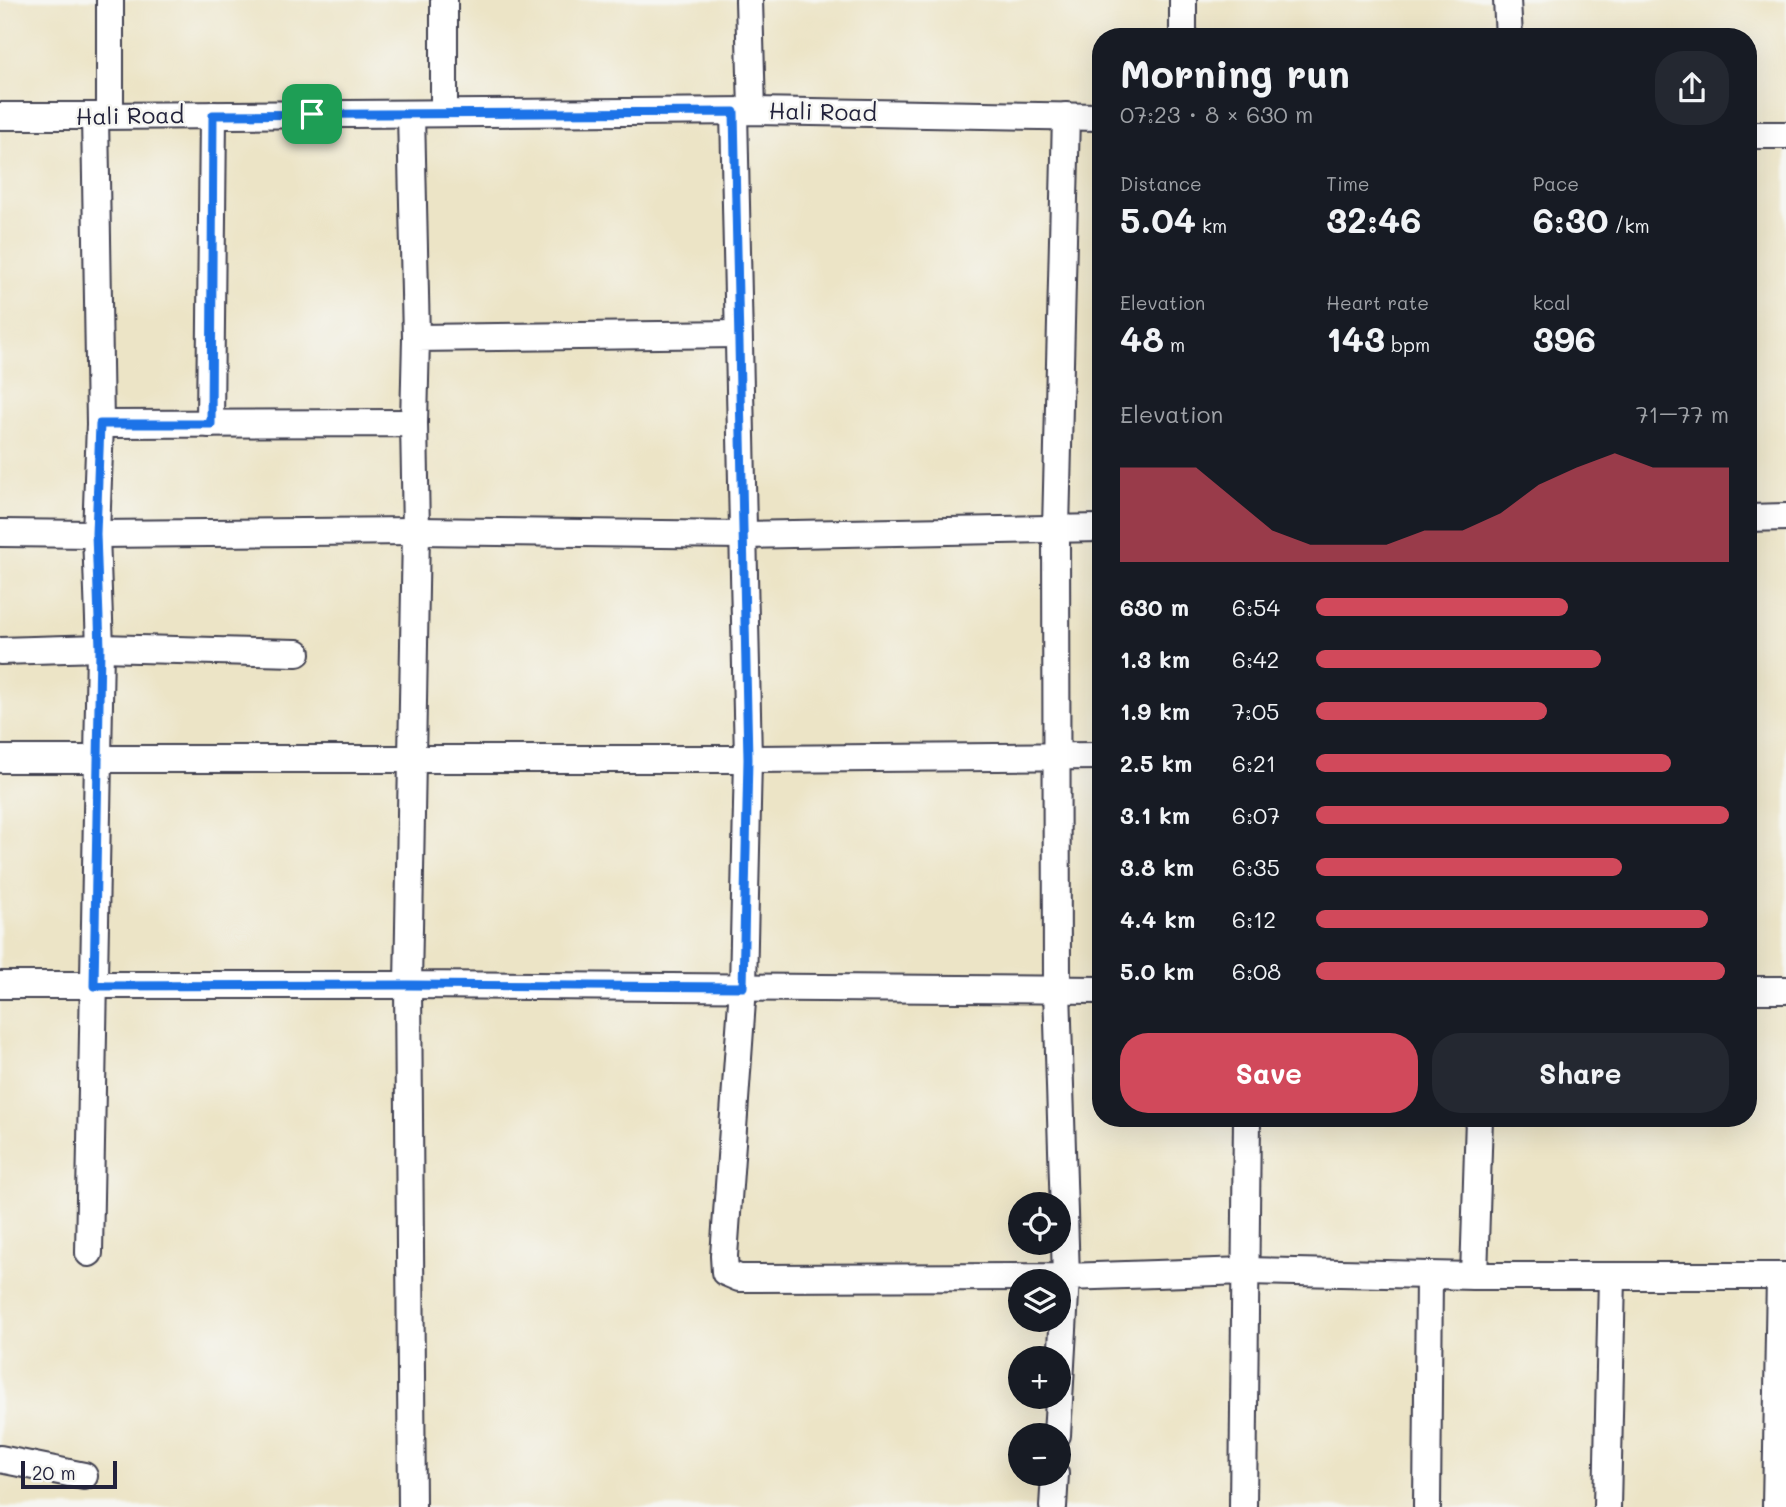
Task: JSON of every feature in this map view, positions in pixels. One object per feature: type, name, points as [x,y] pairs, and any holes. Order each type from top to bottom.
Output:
[{"type":"street","points":[[89,1253],[100,648],[96,534],[100,424],[102,116],[110,0]]},
{"type":"street","points":[[444,0],[444,113]]},
{"type":"street","points":[[749,0],[743,111],[738,334],[748,759],[743,987],[725,1272],[739,1279],[1008,1277]]},
{"type":"street","points":[[1183,28],[1184,0]]},
{"type":"street","points":[[1507,0],[1509,28]]},
{"type":"street","name":"Hali Road","points":[[0,116],[743,111],[1092,117]]},
{"type":"street","points":[[411,114],[416,338],[416,531],[408,985],[412,1507]]},
{"type":"street","points":[[211,424],[213,115]]},
{"type":"street","points":[[1066,116],[1056,529],[1057,990],[1066,1269]]},
{"type":"street","points":[[1757,135],[1786,135]]},
{"type":"street","points":[[416,338],[738,334]]},
{"type":"street","points":[[100,424],[414,423]]},
{"type":"street","points":[[1757,518],[1786,517]]},
{"type":"street","points":[[0,533],[416,531],[742,535],[1092,528]]},
{"type":"street","points":[[0,651],[100,648],[297,653]]},
{"type":"street","points":[[0,759],[1092,757]]},
{"type":"street","points":[[0,985],[1092,990]]},
{"type":"street","points":[[1757,990],[1786,990]]},
{"type":"street","points":[[1243,1507],[1247,1127]]},
{"type":"street","points":[[1474,1276],[1479,1127]]},
{"type":"street","points":[[1071,1277],[1246,1272],[1474,1276],[1783,1276],[1776,1507]]},
{"type":"street","points":[[1427,1507],[1429,1275]]},
{"type":"street","points":[[1607,1507],[1612,1276]]},
{"type":"street","points":[[1058,1423],[1063,1332]]},
{"type":"street","points":[[0,1460],[84,1476]]},
{"type":"street","points":[[1052,1507],[1054,1486]]},
{"type":"route","points":[[734,112],[748,759],[743,987],[94,986],[100,648],[96,534],[100,424],[211,424],[213,115],[312,114],[734,112]]}]
